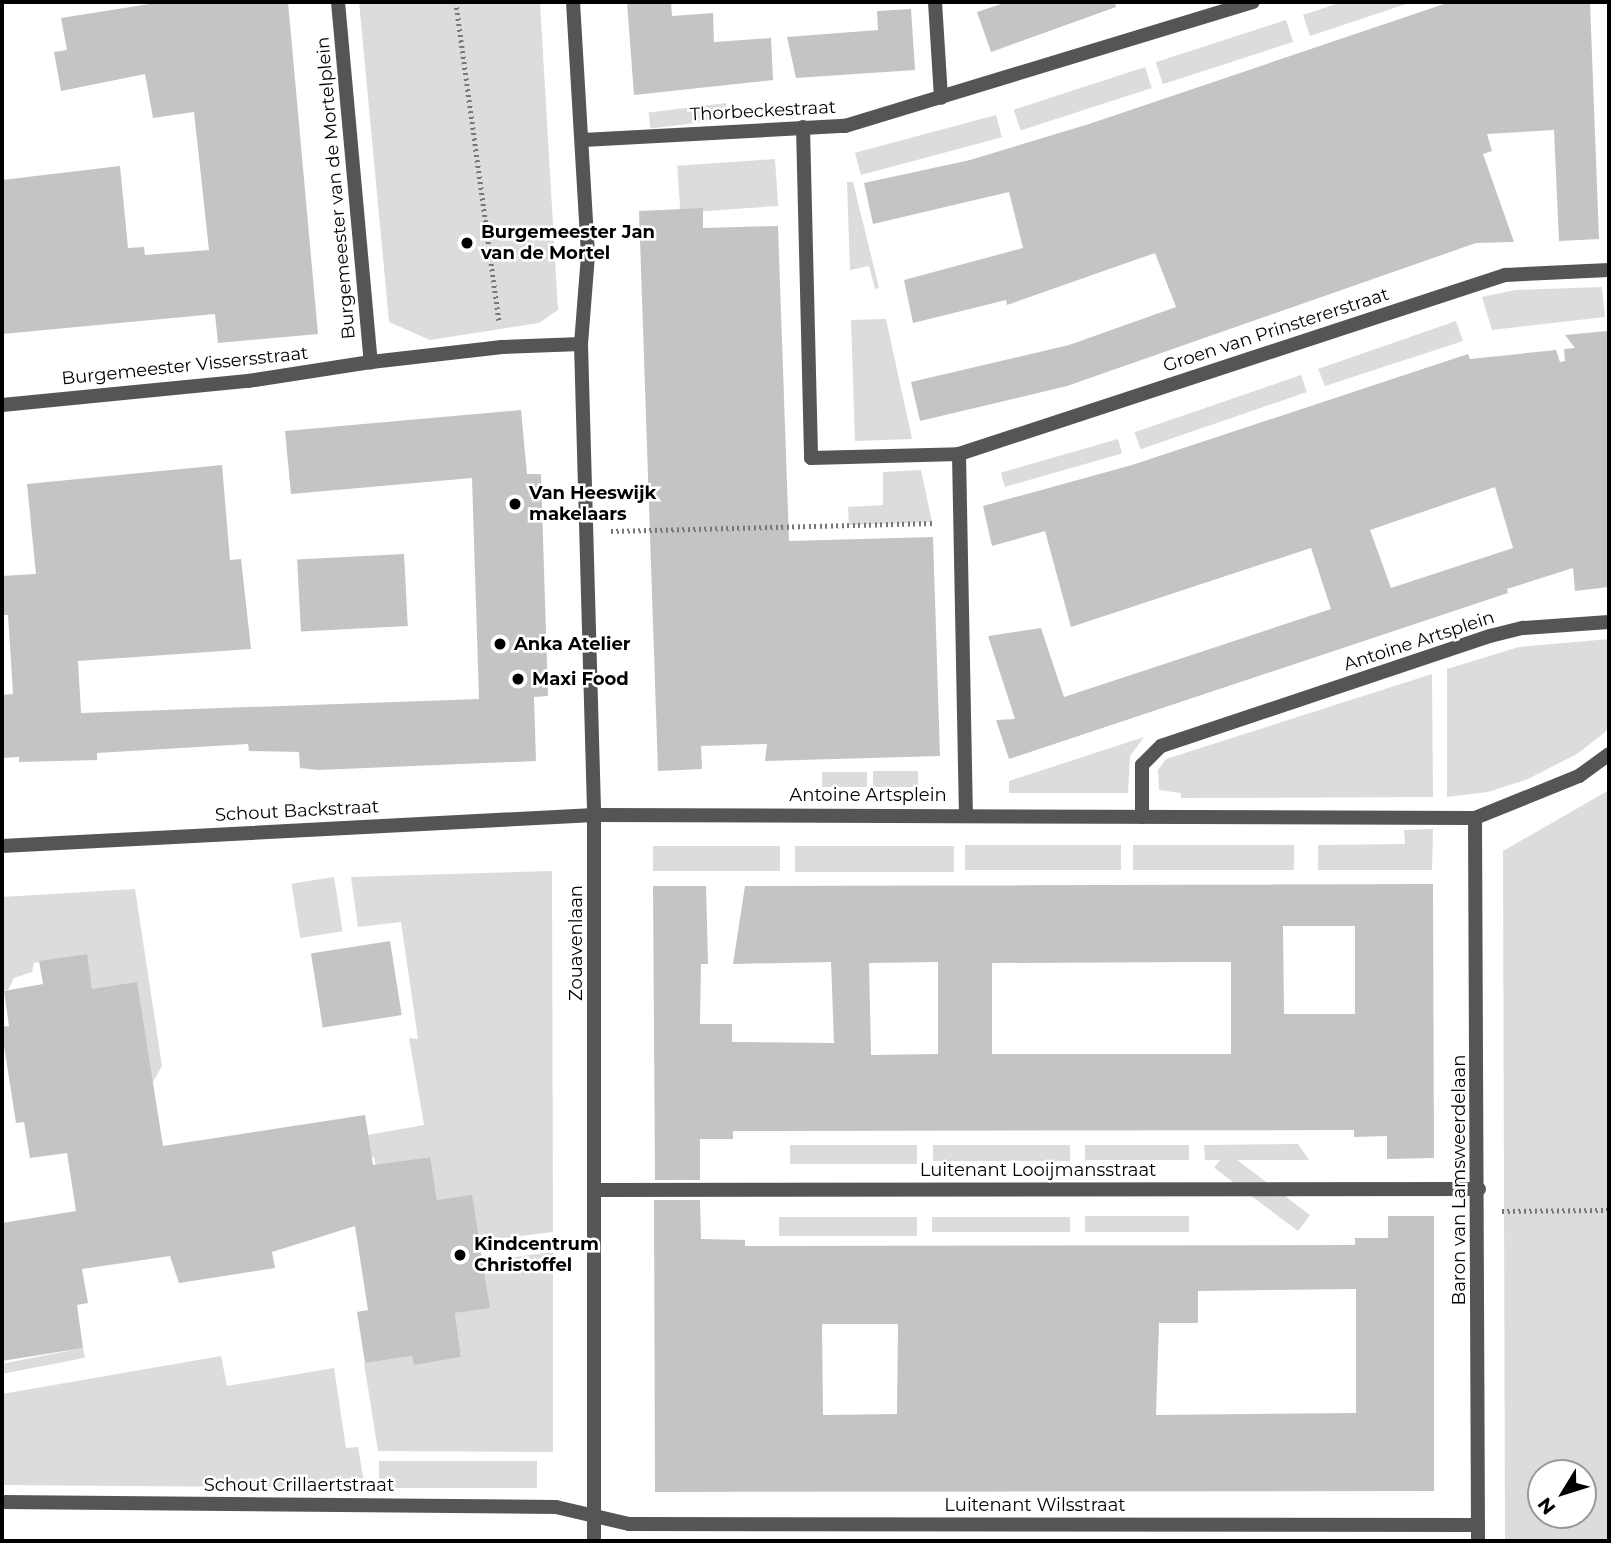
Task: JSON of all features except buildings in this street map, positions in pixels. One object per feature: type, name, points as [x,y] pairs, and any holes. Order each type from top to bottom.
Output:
[{"type":"street","name":"Burgemeester van de Mortelplein","points":[[338,2],[371,362]]},
{"type":"street","points":[[371,362],[502,347],[581,344],[588,255],[573,2]]},
{"type":"street","points":[[935,2],[941,98]]},
{"type":"street","name":"Thorbeckestraat","points":[[583,140],[845,126],[1253,2]]},
{"type":"street","name":"Groen van Prinstererstraat","points":[[803,127],[811,458],[959,454],[1506,275],[1609,270]]},
{"type":"street","name":"Zouavenlaan","points":[[581,344],[594,814],[597,1190],[594,1541]]},
{"type":"street","name":"Burgemeester Vissersstraat","points":[[2,405],[248,381],[371,362]]},
{"type":"street","points":[[959,454],[966,814]]},
{"type":"street","name":"Antoine Artsplein","points":[[1142,817],[1142,765],[1161,746],[1490,636],[1523,628],[1609,622]]},
{"type":"street","name":"Antoine Artsplein","points":[[594,814],[1475,818],[1579,776],[1609,754]]},
{"type":"street","name":"Schout Backstraat","points":[[2,846],[594,814]]},
{"type":"street","name":"Baron van Lamsweerdelaan","points":[[1475,818],[1479,1189],[1478,1541]]},
{"type":"street","name":"Luitenant Looijmansstraat","points":[[597,1190],[1479,1189]]},
{"type":"street","name":"Schout Crillaertstraat","points":[[2,1502],[556,1507],[594,1516]]},
{"type":"street","name":"Luitenant Wilsstraat","points":[[594,1516],[629,1524],[1478,1525]]},
{"type":"path","points":[[456,2],[502,347]]},
{"type":"path","points":[[586,532],[960,522]]},
{"type":"path","points":[[1478,1211],[1609,1210]]},
{"type":"shaded area","points":[[359,2],[540,2],[558,310],[539,323],[430,340],[389,322]]},
{"type":"shaded area","points":[[1342,2],[1412,2],[1310,36],[1303,15]]},
{"type":"shaded area","points":[[1286,20],[1293,42],[1163,84],[1156,62]]},
{"type":"shaded area","points":[[1145,67],[1152,88],[1021,131],[1014,110]]},
{"type":"shaded area","points":[[726,103],[728,119],[651,128],[649,113]]},
{"type":"shaded area","points":[[996,115],[1002,137],[861,175],[855,153]]},
{"type":"shaded area","points":[[775,159],[778,206],[681,213],[677,166]]},
{"type":"shaded area","points":[[847,182],[853,182],[879,288],[875,289],[869,266],[850,270]]},
{"type":"shaded area","points":[[1602,287],[1605,317],[1492,330],[1482,297],[1515,290]]},
{"type":"shaded area","points":[[886,319],[912,439],[855,441],[851,320]]},
{"type":"shaded area","points":[[1456,321],[1463,341],[1325,386],[1318,369]]},
{"type":"shaded area","points":[[1301,375],[1307,392],[1140,449],[1135,432]]},
{"type":"shaded area","points":[[1118,439],[1122,453],[1005,487],[1001,473]]},
{"type":"shaded area","points":[[921,470],[932,522],[849,525],[848,507],[883,505],[883,472]]},
{"type":"shaded area","points":[[1609,639],[1609,727],[1604,733],[1577,754],[1528,779],[1488,792],[1447,797],[1447,669],[1519,647]]},
{"type":"shaded area","points":[[1432,674],[1433,797],[1181,798],[1181,793],[1159,790],[1158,770],[1166,759]]},
{"type":"shaded area","points":[[1144,737],[1130,756],[1128,793],[1009,793],[1009,781]]},
{"type":"shaded area","points":[[873,771],[918,771],[918,787],[873,787]]},
{"type":"shaded area","points":[[822,772],[867,772],[867,787],[822,787]]},
{"type":"shaded area","points":[[1609,790],[1609,1541],[1505,1541],[1503,851]]},
{"type":"shaded area","points":[[1433,829],[1432,870],[1318,870],[1318,845],[1405,844],[1404,830]]},
{"type":"shaded area","points":[[965,845],[1121,845],[1121,870],[965,870]]},
{"type":"shaded area","points":[[1133,845],[1294,845],[1294,870],[1133,870]]},
{"type":"shaded area","points":[[653,846],[780,846],[780,871],[653,871]]},
{"type":"shaded area","points":[[795,846],[954,846],[954,872],[795,872]]},
{"type":"shaded area","points":[[552,871],[553,1232],[479,1241],[437,1200],[429,1157],[383,1164],[377,1174],[374,1157],[359,1159],[356,1137],[424,1125],[409,1038],[418,1039],[401,922],[358,927],[351,877]]},
{"type":"shaded area","points":[[334,877],[343,931],[300,938],[292,884]]},
{"type":"shaded area","points":[[135,889],[162,1066],[153,1082],[92,989],[86,954],[34,963],[32,972],[14,978],[8,990],[4,990],[2,979],[2,897]]},
{"type":"shaded area","points":[[1298,1144],[1309,1160],[1205,1160],[1204,1145]]},
{"type":"shaded area","points":[[790,1145],[917,1145],[917,1164],[790,1164]]},
{"type":"shaded area","points":[[933,1145],[1070,1145],[1070,1161],[933,1161]]},
{"type":"shaded area","points":[[1085,1145],[1189,1145],[1189,1160],[1085,1160]]},
{"type":"shaded area","points":[[1226,1152],[1310,1215],[1298,1231],[1214,1168]]},
{"type":"shaded area","points":[[1085,1216],[1189,1216],[1189,1232],[1085,1232]]},
{"type":"shaded area","points":[[779,1217],[917,1217],[917,1236],[779,1236]]},
{"type":"shaded area","points":[[932,1217],[1070,1217],[1070,1232],[932,1232]]},
{"type":"shaded area","points":[[553,1252],[553,1452],[378,1451],[364,1363],[412,1356],[415,1364],[461,1357],[455,1313],[489,1307],[483,1261]]},
{"type":"shaded area","points":[[83,1348],[85,1358],[4,1373],[3,1364]]},
{"type":"shaded area","points":[[221,1356],[227,1386],[334,1368],[346,1448],[358,1447],[365,1488],[2,1485],[2,1394]]},
{"type":"shaded area","points":[[379,1461],[537,1461],[537,1488],[379,1488]]},
{"type":"place","name":"Burgemeester Jan van de Mortel","points":[[467,243]]},
{"type":"place","name":"Van Heeswijk makelaars","points":[[515,504]]},
{"type":"place","name":"Anka Atelier","points":[[500,644]]},
{"type":"place","name":"Maxi Food","points":[[518,679]]},
{"type":"place","name":"Kindcentrum Christoffel","points":[[460,1255]]}]
